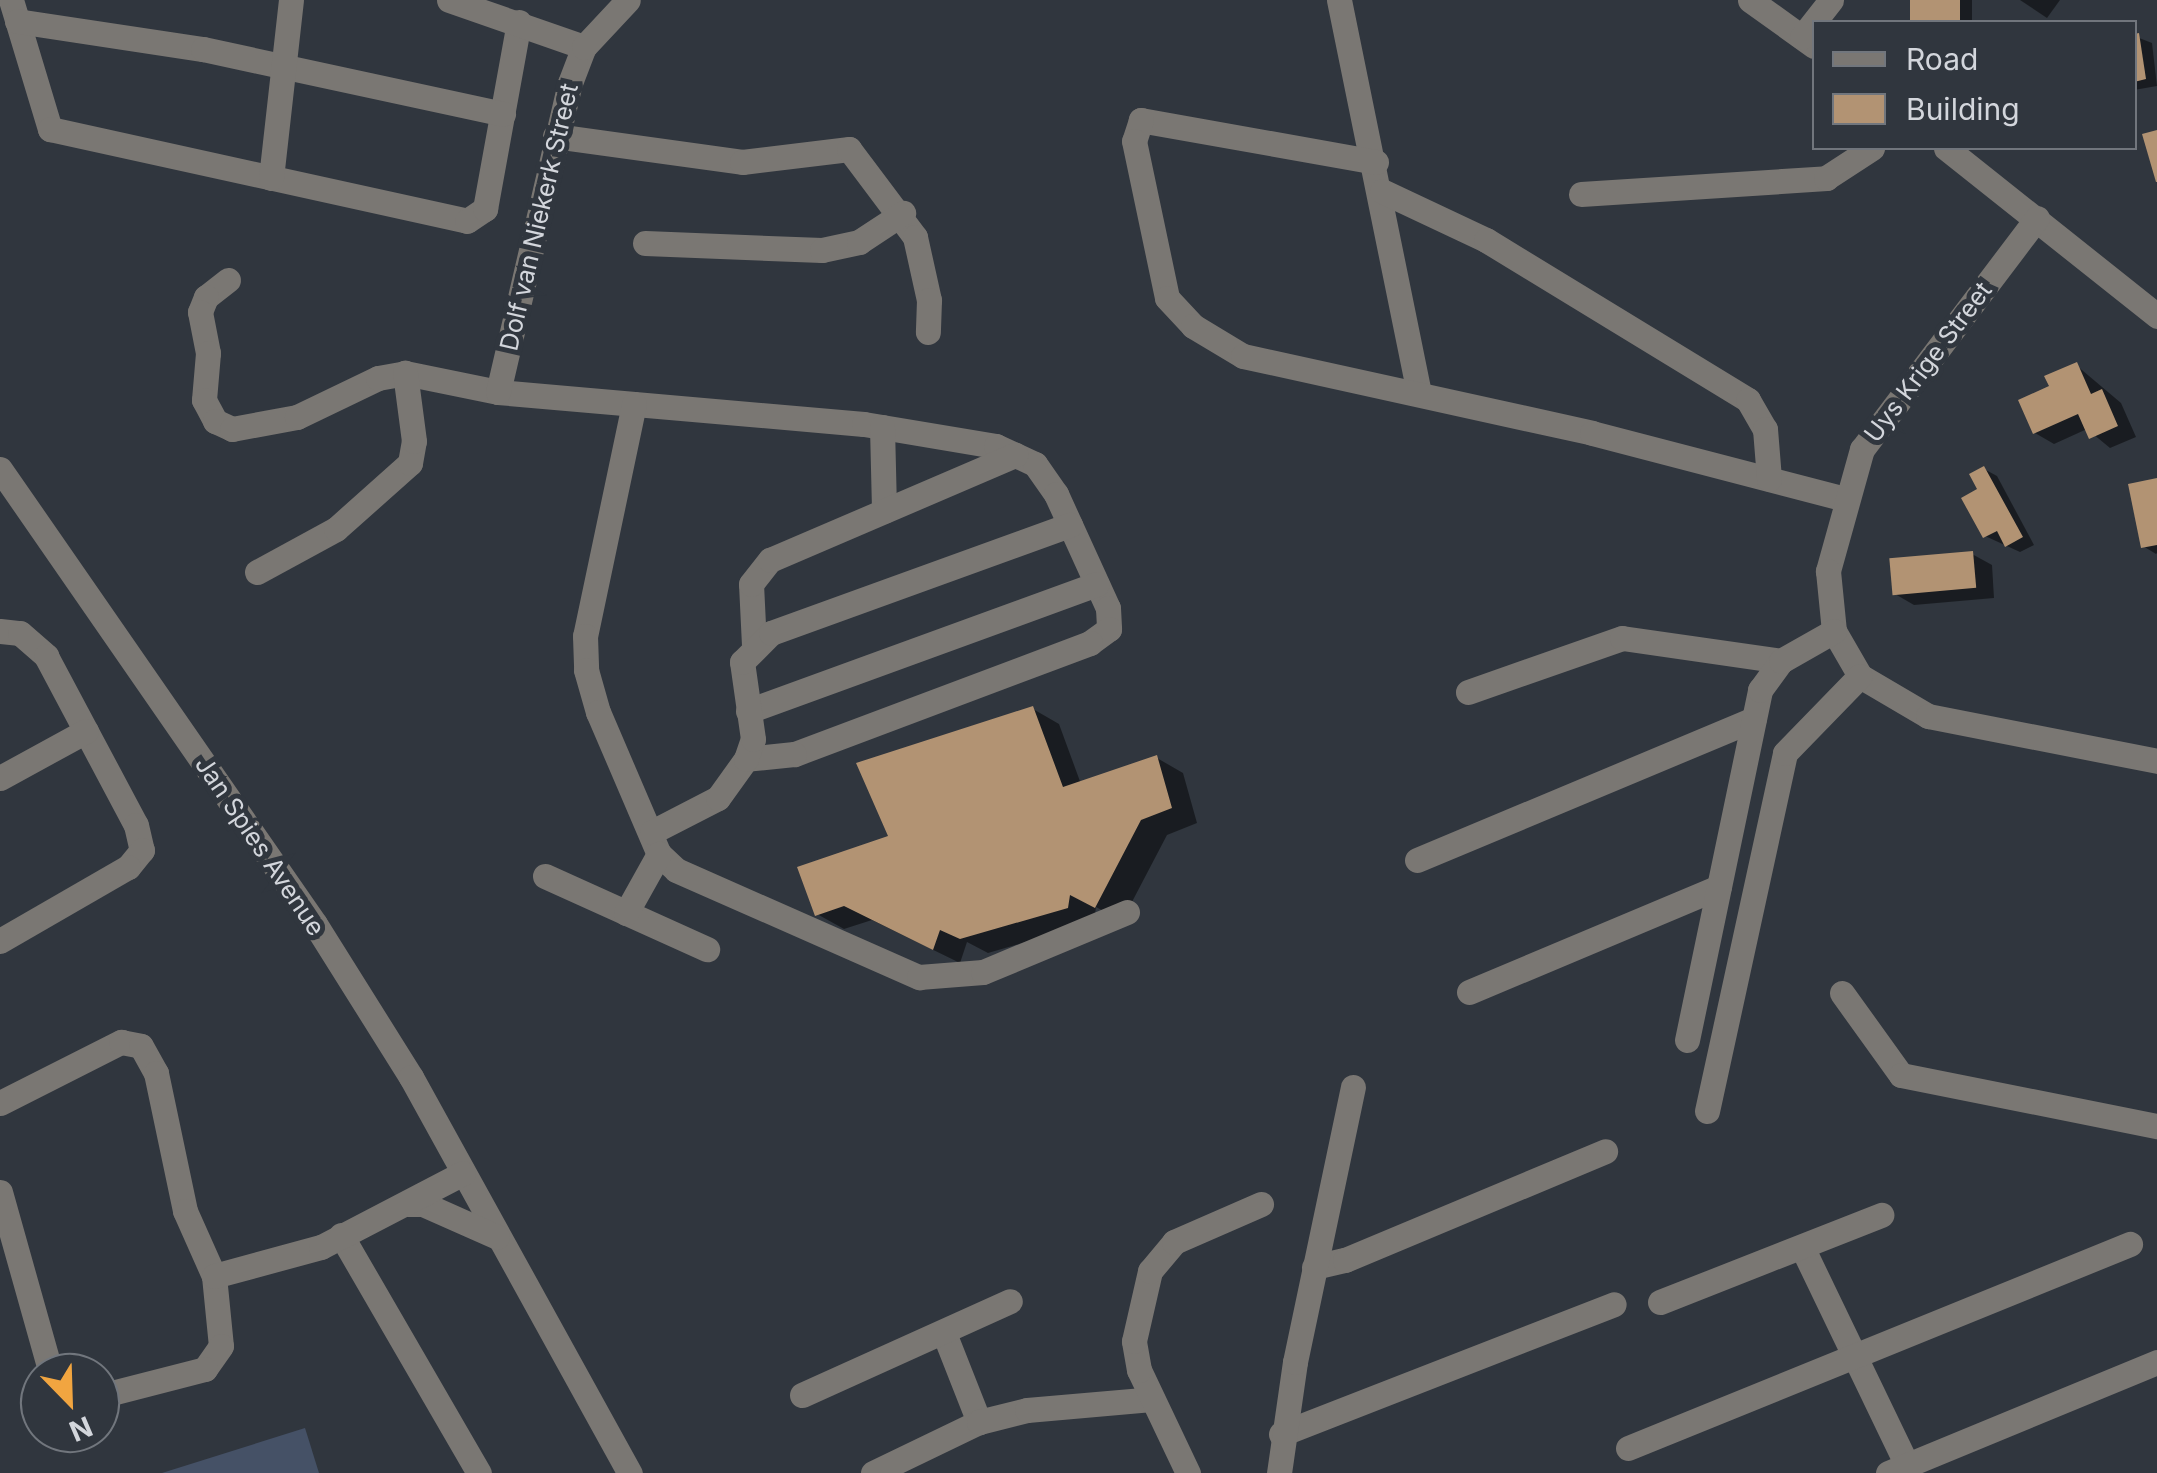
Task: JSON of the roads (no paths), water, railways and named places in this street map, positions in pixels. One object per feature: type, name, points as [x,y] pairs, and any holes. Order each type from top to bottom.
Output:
[{"type":"street","points":[[271,178],[280,66],[291,0]]},
{"type":"street","points":[[449,0],[584,47]]},
{"type":"street","name":"Dolf van Niekerk Street","points":[[498,392],[555,136],[584,47],[628,0]]},
{"type":"street","points":[[1339,0],[1382,191],[1420,392]]},
{"type":"street","points":[[1750,0],[1808,42]]},
{"type":"street","points":[[502,114],[14,11],[50,130],[474,220],[485,209],[519,22]]},
{"type":"street","points":[[1376,162],[1155,118],[1141,120],[1134,136],[1161,285],[1193,326],[1244,356],[1420,392],[1845,500]]},
{"type":"street","points":[[555,136],[742,162],[787,160],[840,145],[862,161],[903,213],[924,262],[928,332]]},
{"type":"street","points":[[1581,194],[1826,178],[1869,150]]},
{"type":"street","points":[[1949,150],[2157,316]]},
{"type":"street","points":[[1382,191],[1486,240],[1748,400],[1765,429],[1769,479]]},
{"type":"street","points":[[645,243],[822,250],[859,242],[903,213]]},
{"type":"street","name":"Uys Krige Street","points":[[2037,218],[1862,449],[1828,570],[1834,631],[1860,676],[1928,716],[2157,761]]},
{"type":"street","points":[[228,280],[206,296],[200,312],[208,352],[204,400],[215,421],[232,429],[298,417],[378,378],[405,373],[498,392],[882,427],[1015,455],[1035,464],[1070,524],[1097,584],[1109,629],[1090,643],[794,754],[746,759]]},
{"type":"street","points":[[257,572],[336,529],[410,463],[414,442],[405,373]]},
{"type":"street","points":[[634,404],[585,636],[598,712],[655,843],[676,870],[920,977],[984,972],[1126,912]]},
{"type":"street","points":[[882,427],[884,511]]},
{"type":"street","points":[[754,645],[751,584],[770,560],[1015,455]]},
{"type":"street","name":"Jan Spies Avenue","points":[[0,469],[315,924],[464,1172],[630,1473]]},
{"type":"street","points":[[626,913],[655,843],[718,798],[746,759],[753,739],[742,662],[754,645],[771,632],[1070,524]]},
{"type":"street","points":[[748,710],[1097,584]]},
{"type":"street","points":[[0,631],[20,634],[46,656],[136,825],[140,858],[0,941]]},
{"type":"street","points":[[1688,1040],[1754,718],[1768,673],[1781,661],[1834,631]]},
{"type":"street","points":[[1468,692],[1622,638],[1781,661]]},
{"type":"street","points":[[1707,1111],[1785,753],[1860,676]]},
{"type":"street","points":[[1416,860],[1754,718]]},
{"type":"street","points":[[0,778],[86,731]]},
{"type":"street","points":[[544,876],[707,949]]},
{"type":"street","points":[[1469,992],[1719,887]]},
{"type":"street","points":[[1842,994],[1901,1075],[2157,1126]]},
{"type":"street","points":[[0,1103],[103,1049],[128,1041],[141,1046],[156,1073],[185,1211],[214,1276],[220,1346],[211,1366],[120,1391]]},
{"type":"street","points":[[1279,1473],[1281,1434],[1353,1086]]},
{"type":"street","points":[[1314,1268],[1345,1260],[1605,1151]]},
{"type":"street","points":[[214,1276],[340,1235],[408,1204],[464,1172]]},
{"type":"street","points":[[0,1192],[44,1353]]},
{"type":"street","points":[[408,1204],[424,1204],[498,1237]]},
{"type":"street","points":[[1188,1473],[1152,1399],[1134,1341],[1150,1270],[1174,1242],[1261,1204]]},
{"type":"street","points":[[1660,1302],[1882,1215]]},
{"type":"street","points":[[340,1235],[479,1473]]},
{"type":"street","points":[[1628,1448],[2130,1244]]},
{"type":"street","points":[[1802,1249],[1855,1358],[1898,1469],[2157,1362]]},
{"type":"street","points":[[802,1395],[1010,1301]]},
{"type":"street","points":[[1281,1434],[1614,1304]]},
{"type":"street","points":[[944,1333],[979,1422]]},
{"type":"street","points":[[873,1473],[979,1422],[1028,1410],[1152,1399]]}]
